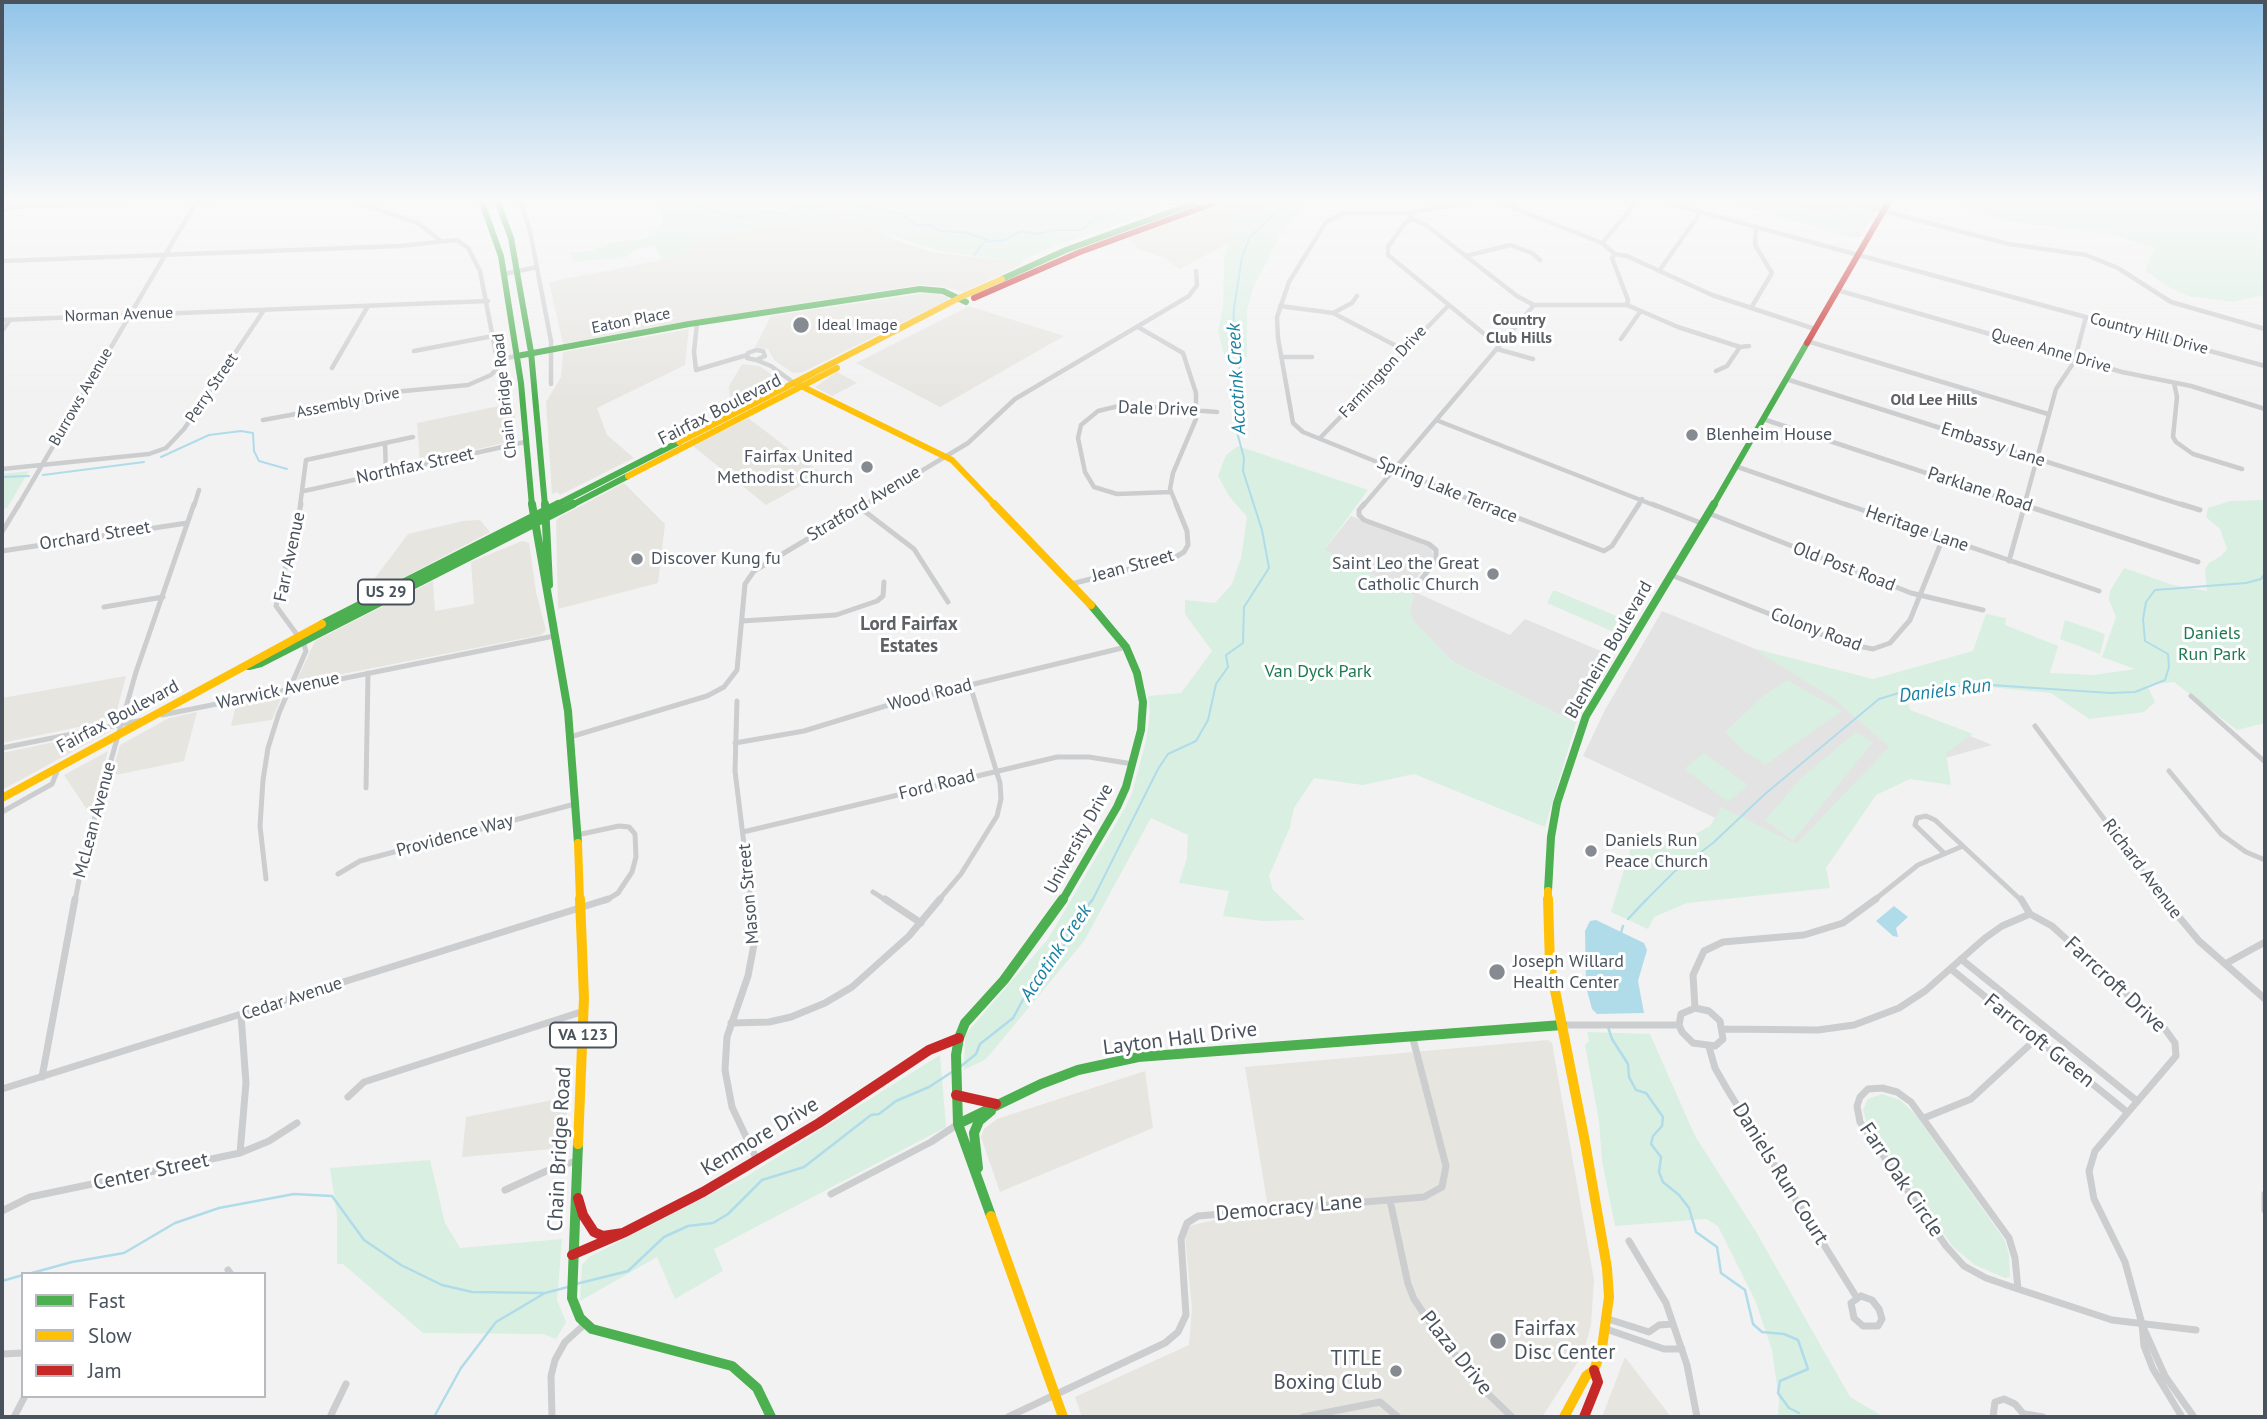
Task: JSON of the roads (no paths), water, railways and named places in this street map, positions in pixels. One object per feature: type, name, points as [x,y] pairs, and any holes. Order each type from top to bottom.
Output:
[{"type":"main road","name":"Chain Bridge Road","points":[[503,269],[517,356],[535,525],[564,677],[570,737],[582,909],[584,1011],[572,1297],[585,1324]]},
{"type":"main road","name":"Fairfax Boulevard","points":[[2,798],[249,666],[258,657],[535,525],[544,515],[1026,269]]},
{"type":"main road","name":"Fairfax Boulevard","points":[[962,300],[1037,269]]},
{"type":"main road","name":"Blenheim Boulevard","points":[[1584,1417],[1598,1382],[1594,1370],[1608,1319],[1607,1268],[1550,965],[1547,913],[1551,837],[1557,803],[1581,726],[1850,269]]},
{"type":"main road","name":"Chain Bridge Road","points":[[517,271],[536,387],[537,441],[551,568],[548,587]]},
{"type":"main road","name":"Eaton Place","points":[[517,356],[697,323],[920,289],[938,290],[962,300]]},
{"type":"main road","name":"University Drive","points":[[797,384],[945,456],[1105,619],[1126,647],[1137,673],[1143,705],[1141,730],[1133,764],[1117,807],[1056,912],[1004,980],[965,1023],[956,1055],[958,1124],[1063,1417]]},
{"type":"main road","points":[[525,442],[531,434],[531,397],[536,387]]},
{"type":"main road","name":"Fairfax Boulevard","points":[[300,639],[534,516],[544,515]]},
{"type":"main road","name":"Layton Hall Drive","points":[[958,1124],[1041,1084],[1079,1070],[1138,1057],[1562,1026]]},
{"type":"main road","name":"Kenmore Drive","points":[[572,1255],[623,1233],[757,1160],[929,1050],[959,1038]]},
{"type":"main road","points":[[955,1092],[982,1103],[999,1104]]},
{"type":"main road","points":[[979,1180],[974,1133],[979,1121],[999,1104]]},
{"type":"main road","points":[[575,1184],[583,1215],[594,1232],[603,1236],[623,1233]]},
{"type":"main road","points":[[585,1324],[606,1334],[732,1366],[750,1380],[771,1417]]},
{"type":"main road","name":"Blenheim Boulevard","points":[[1564,1417],[1586,1376],[1594,1370]]},
{"type":"street","name":"Burrows Avenue","points":[[2,532],[158,269]]},
{"type":"street","points":[[479,269],[488,301],[496,354],[507,358]]},
{"type":"street","points":[[504,274],[526,269]]},
{"type":"street","points":[[537,269],[550,349],[551,384]]},
{"type":"street","name":"Spring Lake Terrace","points":[[1297,269],[1280,306],[1277,329],[1293,423],[1303,432],[1604,551]]},
{"type":"street","points":[[1406,269],[1498,347],[1533,359]]},
{"type":"street","points":[[1483,269],[1517,296],[1534,305],[1627,305],[1740,347],[1749,345]]},
{"type":"street","points":[[1616,269],[1628,300],[1627,305]]},
{"type":"street","points":[[1654,269],[1712,295],[1815,329]]},
{"type":"street","points":[[1751,308],[1772,273],[1770,269]]},
{"type":"street","name":"Country Hill Drive","points":[[1910,269],[2265,366]]},
{"type":"street","points":[[2120,269],[2171,302],[2265,329]]},
{"type":"street","name":"Stratford Avenue","points":[[570,737],[707,696],[724,687],[733,679],[737,670],[745,584],[754,571],[977,436],[1015,399],[1193,293],[1197,285],[1196,271]]},
{"type":"street","name":"Queen Anne Drive","points":[[1838,290],[2130,374],[2174,383],[2265,409]]},
{"type":"street","points":[[1333,313],[1352,303],[1357,296]]},
{"type":"street","name":"Norman Avenue","points":[[2,320],[488,301]]},
{"type":"street","points":[[1413,589],[1429,572],[1436,560],[1436,550],[1429,544],[1364,520],[1358,513],[1534,305]]},
{"type":"street","points":[[332,368],[368,306]]},
{"type":"street","points":[[1280,306],[1333,313],[1404,349]]},
{"type":"street","name":"Farmington Drive","points":[[1320,438],[1448,306]]},
{"type":"street","name":"Perry Street","points":[[42,465],[149,454],[166,448],[174,442],[264,310]]},
{"type":"street","points":[[1621,340],[1640,312]]},
{"type":"street","points":[[2009,561],[2056,389],[2070,372],[2086,317]]},
{"type":"street","points":[[2,331],[10,320]]},
{"type":"street","points":[[696,370],[694,352],[697,323]]},
{"type":"street","points":[[1138,327],[1179,350],[1186,357],[1198,411],[1173,473],[1171,492]]},
{"type":"street","points":[[414,351],[493,336]]},
{"type":"street","points":[[1807,341],[2049,414]]},
{"type":"street","points":[[1716,371],[1727,366],[1740,347]]},
{"type":"street","name":"University Drive","points":[[690,371],[732,361],[759,350],[763,351],[771,366]]},
{"type":"street","name":"University Drive","points":[[747,355],[771,366],[797,384]]},
{"type":"street","name":"Eaton Place","points":[[507,358],[517,356]]},
{"type":"street","name":"University Drive","points":[[732,361],[753,360],[765,356]]},
{"type":"street","name":"Assembly Drive","points":[[263,420],[345,405],[383,393],[468,385],[491,375],[507,358]]},
{"type":"street","points":[[1281,358],[1312,358]]},
{"type":"street","name":"Embassy Lane","points":[[1786,379],[2200,510]]},
{"type":"street","points":[[2174,383],[2177,397],[2173,437],[2176,442],[2193,454],[2242,469]]},
{"type":"street","name":"Dale Drive","points":[[1171,492],[1117,494],[1094,487],[1085,472],[1078,438],[1080,429],[1093,414],[1115,406],[1216,412]]},
{"type":"street","name":"Parklane Road","points":[[1763,419],[2197,562]]},
{"type":"street","points":[[1436,420],[1701,523]]},
{"type":"street","points":[[386,473],[385,443],[413,437]]},
{"type":"street","name":"Northfax Street","points":[[304,491],[525,442]]},
{"type":"street","name":"Farr Avenue","points":[[300,639],[276,606],[304,491],[306,460],[385,443]]},
{"type":"street","points":[[2,470],[42,465]]},
{"type":"street","name":"Heritage Lane","points":[[1735,466],[2099,591]]},
{"type":"street","name":"McLean Avenue","points":[[43,1077],[77,886],[121,724],[199,490]]},
{"type":"street","name":"Jean Street","points":[[1071,584],[1166,560],[1184,552],[1188,545],[1188,535],[1171,492]]},
{"type":"street","points":[[1608,557],[1604,551],[1612,547],[1642,499]]},
{"type":"street","points":[[859,507],[914,549],[948,602]]},
{"type":"street","name":"Old Post Road","points":[[1708,513],[1920,596],[1983,610]]},
{"type":"street","name":"Orchard Street","points":[[2,551],[187,523]]},
{"type":"street","name":"Colony Road","points":[[1671,575],[1848,645],[1867,649],[1880,648],[1890,643],[1910,621],[1943,538]]},
{"type":"street","points":[[742,621],[836,615],[868,606],[883,596],[884,582]]},
{"type":"street","points":[[104,607],[163,597]]},
{"type":"street","name":"Warwick Avenue","points":[[2,748],[555,635]]},
{"type":"street","points":[[267,879],[260,826],[263,780],[268,748],[288,690],[306,651],[300,639]]},
{"type":"street","name":"Wood Road","points":[[735,743],[804,731],[892,704],[1126,647]]},
{"type":"street","points":[[366,788],[368,673]]},
{"type":"street","points":[[732,1023],[781,1020],[825,1003],[873,971],[921,923],[961,874],[997,817],[1001,790],[970,685]]},
{"type":"street","points":[[2191,696],[2265,762]]},
{"type":"street","name":"Mason Street","points":[[737,701],[735,771],[754,919],[754,952],[725,1055],[726,1084],[732,1107],[757,1160]]},
{"type":"street","name":"Richard Avenue","points":[[2035,726],[2177,917],[2265,999]]},
{"type":"street","name":"Ford Road","points":[[743,832],[1068,756],[1133,764]]},
{"type":"street","points":[[2,812],[52,784],[58,767]]},
{"type":"street","points":[[2169,771],[2221,834],[2246,852],[2265,860]]},
{"type":"street","name":"Providence Way","points":[[338,874],[360,861],[575,804]]},
{"type":"street","name":"Farrcroft Drive","points":[[1944,853],[1915,825],[1917,818],[1926,816],[1936,820],[2019,897],[2030,914],[2052,926],[2165,1029],[2175,1043],[2176,1056],[2095,1151],[2089,1171],[2094,1199],[2125,1262],[2142,1324],[2165,1376],[2194,1417]]},
{"type":"street","name":"Cedar Avenue","points":[[2,1089],[602,903],[618,893],[635,863],[633,830],[624,826],[577,835]]},
{"type":"street","points":[[1695,1007],[1693,975],[1704,951],[1723,942],[1804,935],[1843,923],[1918,865],[1963,846]]},
{"type":"street","points":[[873,892],[921,923]]},
{"type":"street","points":[[1724,1029],[1818,1030],[1854,1025],[1899,1007],[1925,992],[2002,926],[2030,914]]},
{"type":"street","points":[[2225,964],[2265,942]]},
{"type":"street","name":"Farrcroft Green","points":[[1962,959],[2137,1101]]},
{"type":"street","name":"Farrcroft Green","points":[[1951,969],[2127,1112]]},
{"type":"street","points":[[1679,1025],[1685,1011],[1695,1007],[1715,1016],[1724,1029]]},
{"type":"street","points":[[348,1097],[364,1082],[584,1011]]},
{"type":"street","points":[[240,1153],[246,1083],[241,1015]]},
{"type":"street","points":[[1562,1026],[1679,1025]]},
{"type":"street","points":[[1679,1025],[1693,1043],[1709,1047],[1720,1043],[1724,1029]]},
{"type":"street","name":"Democracy Lane","points":[[1008,1417],[1165,1343],[1178,1332],[1186,1315],[1181,1239],[1187,1223],[1198,1216],[1390,1200],[1432,1195],[1442,1187],[1446,1174],[1412,1035]]},
{"type":"street","points":[[1924,1118],[1971,1099],[2037,1038]]},
{"type":"street","name":"Daniels Run Court","points":[[1709,1047],[1727,1089],[1857,1298]]},
{"type":"street","name":"Farr Oak Circle","points":[[2018,1289],[2015,1258],[2009,1238],[1924,1118],[1912,1102],[1897,1092],[1882,1088],[1868,1089],[1857,1105],[1860,1122],[1945,1246],[1964,1266],[1986,1278],[2018,1289],[2112,1320],[2196,1329]]},
{"type":"street","name":"Center Street","points":[[2,1211],[30,1197],[240,1153],[268,1141],[297,1123]]},
{"type":"street","name":"Layton Hall Drive","points":[[831,1194],[931,1142],[958,1124]]},
{"type":"street","points":[[505,1190],[553,1168],[576,1161]]},
{"type":"street","points":[[2265,1194],[2265,1210]]},
{"type":"street","name":"Plaza Drive","points":[[1390,1200],[1408,1284],[1414,1299],[1432,1326],[1483,1389],[1512,1417]]},
{"type":"street","points":[[1629,1241],[1666,1303],[1682,1349],[1697,1417]]},
{"type":"street","name":"Daniels Run Court","points":[[1866,1297],[1880,1309],[1882,1319],[1878,1326],[1863,1326],[1854,1318],[1851,1303],[1857,1298],[1866,1297]]},
{"type":"street","points":[[1608,1319],[1649,1332]]},
{"type":"street","points":[[552,1417],[551,1376],[555,1360],[565,1342],[585,1324]]},
{"type":"street","points":[[1649,1332],[1659,1325],[1673,1324]]},
{"type":"street","name":"Farrcroft Drive","points":[[2142,1324],[2144,1346],[2153,1369],[2182,1417]]},
{"type":"street","points":[[1606,1329],[1664,1349],[1682,1349]]},
{"type":"street","points":[[1649,1332],[1649,1343]]},
{"type":"street","points":[[2,1353],[21,1353]]},
{"type":"street","points":[[330,1417],[345,1384]]},
{"type":"street","points":[[13,1417],[24,1398]]},
{"type":"street","points":[[1993,1417],[1995,1402],[2004,1399],[2015,1404],[2026,1416],[2043,1417]]},
{"type":"street","points":[[1303,1417],[1380,1402],[1398,1417]]},
{"type":"water","points":[[1894,906],[1908,917],[1896,928],[1898,937],[1893,936],[1876,921]]},
{"type":"water","points":[[1596,920],[1644,943],[1647,950],[1638,981],[1644,1013],[1597,1014],[1592,1009],[1586,987],[1585,931],[1590,921]]},
{"type":"waterway","name":"Accotink Creek","points":[[1093,899],[1158,769],[1168,754],[1196,741],[1208,720],[1216,684],[1228,667],[1226,655],[1243,643],[1244,607],[1269,568],[1262,530],[1243,471],[1244,458],[1237,432],[1242,413],[1238,380],[1240,364],[1233,340],[1234,308],[1240,269]]},
{"type":"waterway","points":[[161,457],[209,435],[241,431],[253,433],[254,451],[259,461],[287,469]]},
{"type":"waterway","points":[[43,475],[144,462]]},
{"type":"waterway","points":[[2,477],[29,476]]},
{"type":"waterway","name":"Daniels Run","points":[[1647,899],[1674,872],[1713,843],[1765,794],[1879,699],[1899,693],[1976,684],[2110,693],[2135,692],[2165,680],[2169,667],[2168,654],[2145,641],[2143,619],[2146,602],[2155,590],[2246,583],[2261,579],[2265,573]]},
{"type":"waterway","name":"Accotink Creek","points":[[960,1067],[976,1054],[980,1044],[1013,1018],[1035,978],[1062,951],[1070,928],[1093,899]]},
{"type":"waterway","name":"Daniels Run","points":[[1628,919],[1647,899]]},
{"type":"waterway","name":"Daniels Run","points":[[1620,936],[1623,926]]},
{"type":"waterway","name":"Daniels Run","points":[[1608,1027],[1612,1039],[1628,1064],[1629,1077],[1636,1090],[1646,1093],[1663,1117],[1662,1126],[1653,1136],[1651,1144],[1661,1157],[1659,1172],[1663,1182],[1679,1195],[1689,1208],[1696,1232],[1717,1247],[1721,1273],[1745,1290],[1753,1324],[1762,1332],[1784,1334],[1798,1340],[1808,1369],[1780,1381],[1778,1393],[1789,1408],[1799,1413]]},
{"type":"waterway","name":"Accotink Creek","points":[[576,1284],[628,1271],[664,1237],[688,1226],[713,1223],[728,1214],[762,1180],[804,1167],[871,1115],[879,1114],[896,1101],[929,1087],[952,1072]]},
{"type":"waterway","points":[[35,1272],[124,1253],[175,1223],[219,1208],[294,1194],[332,1196],[364,1240],[401,1265],[442,1285],[472,1292],[544,1293]]},
{"type":"waterway","points":[[2,1281],[21,1276]]},
{"type":"waterway","name":"Accotink Creek","points":[[434,1417],[461,1368],[496,1322],[545,1293],[568,1287]]},
{"type":"place","name":"Ideal Image","points":[[801,325]]},
{"type":"place","name":"Blenheim House","points":[[1692,435]]},
{"type":"place","name":"Fairfax United Methodist Church","points":[[867,467]]},
{"type":"place","name":"Discover Kung fu","points":[[637,559]]},
{"type":"place","name":"Saint Leo the Great Catholic Church","points":[[1493,574]]},
{"type":"place","name":"Daniels Run Peace Church","points":[[1591,851]]},
{"type":"place","name":"Joseph Willard Health Center","points":[[1497,972]]},
{"type":"place","name":"Fairfax Disc Center","points":[[1498,1341]]},
{"type":"place","name":"TITLE Boxing Club","points":[[1396,1371]]},
{"type":"district","name":"Country Club Hills","points":[[1519,329]]},
{"type":"district","name":"Old Lee Hills","points":[[1934,400]]},
{"type":"district","name":"Lord Fairfax Estates","points":[[909,636]]},
{"type":"park label","name":"Daniels Run Park","points":[[2212,644]]},
{"type":"park label","name":"Van Dyck Park","points":[[1318,672]]}]
